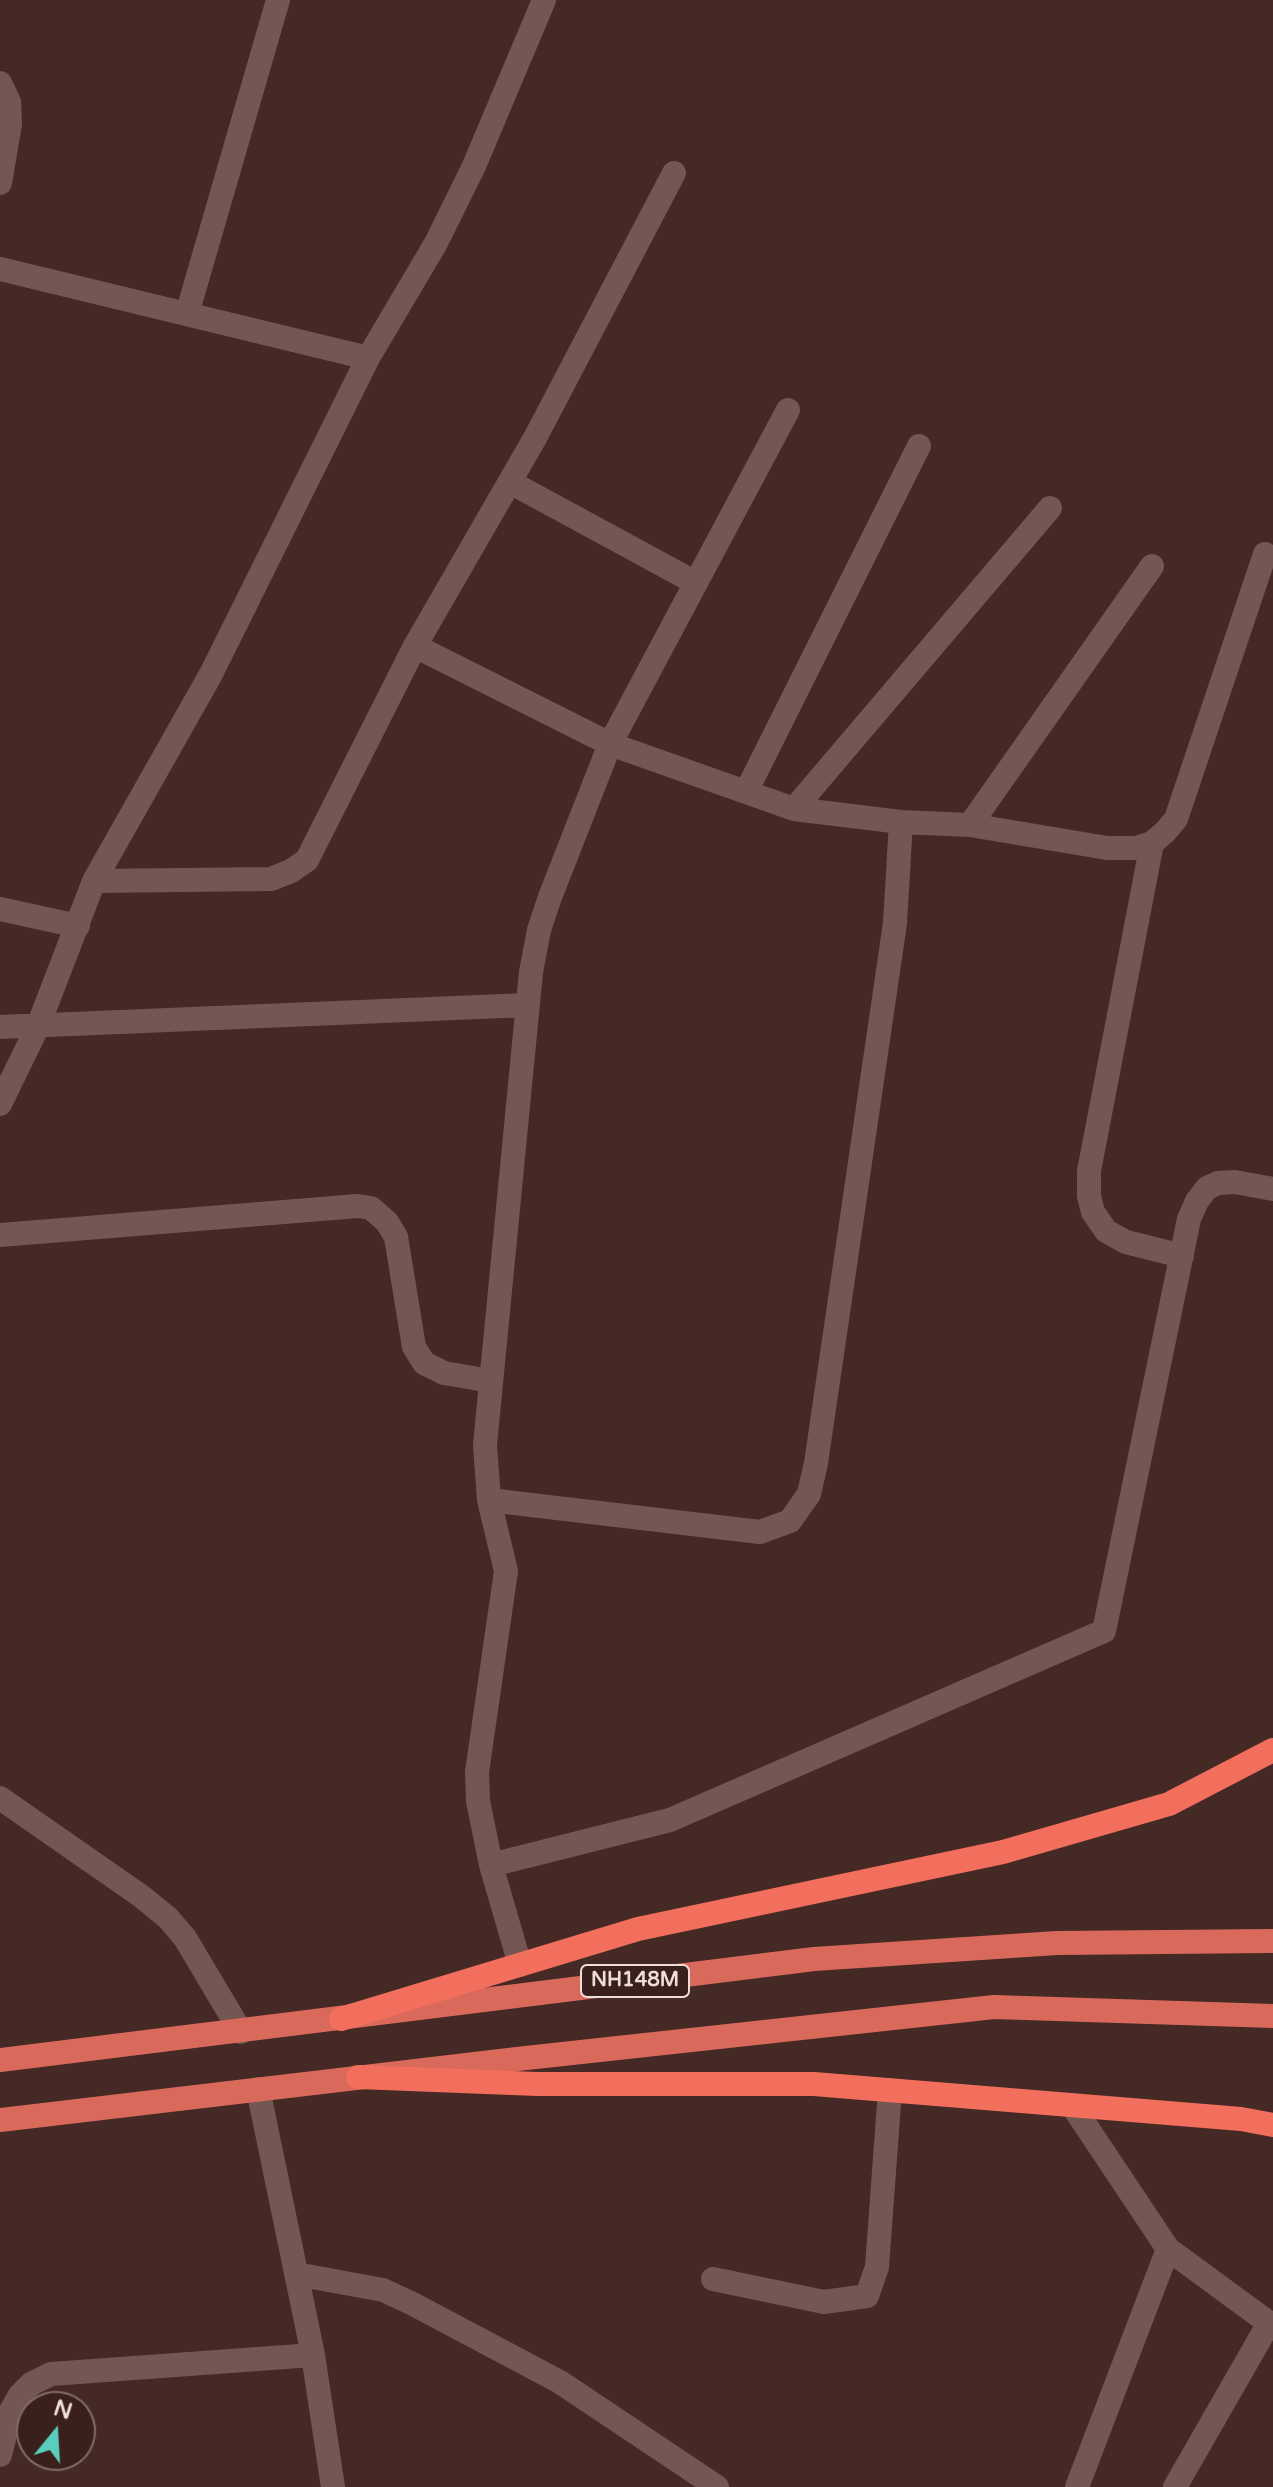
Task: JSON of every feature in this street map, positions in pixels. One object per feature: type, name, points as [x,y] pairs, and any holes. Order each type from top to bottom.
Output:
[{"type":"highway","points":[[341,2019],[638,1929],[1003,1852],[1169,1804],[1273,1750]]},
{"type":"highway","name":"NH148M","points":[[0,2060],[814,1959],[1057,1943],[1224,1939],[1273,1941]]},
{"type":"highway","points":[[0,2120],[994,2007],[1273,2016]]},
{"type":"highway","points":[[358,2077],[537,2084],[814,2084],[1241,2119],[1273,2125]]},
{"type":"street","points":[[187,314],[278,0]]},
{"type":"street","points":[[0,1104],[38,1026],[94,881],[211,674],[368,358],[436,243],[516,71],[544,0]]},
{"type":"street","points":[[0,83],[9,102],[10,124],[0,183]]},
{"type":"street","points":[[94,881],[271,879],[307,860],[415,646],[510,482],[674,173]]},
{"type":"street","points":[[0,269],[368,358]]},
{"type":"street","points":[[520,1965],[491,1865],[478,1801],[477,1772],[506,1571],[489,1500],[485,1445],[527,1005],[539,930],[610,744],[788,410]]},
{"type":"street","points":[[746,792],[919,446]]},
{"type":"street","points":[[510,482],[696,583]]},
{"type":"street","points":[[794,809],[1050,508]]},
{"type":"street","points":[[415,646],[610,744],[794,809],[901,822],[970,825],[1107,848],[1136,848],[1152,843],[1176,819],[1265,554]]},
{"type":"street","points":[[970,825],[1152,566]]},
{"type":"street","points":[[489,1500],[760,1532],[790,1521],[809,1494],[895,923],[901,822]]},
{"type":"street","points":[[1152,843],[1089,1171],[1089,1196],[1093,1212],[1106,1231],[1126,1242],[1182,1256]]},
{"type":"street","points":[[0,909],[78,926]]},
{"type":"street","points":[[0,1027],[527,1005]]},
{"type":"street","points":[[491,1865],[670,1820],[1104,1631],[1189,1219],[1207,1188],[1218,1183],[1235,1182],[1273,1189]]},
{"type":"street","points":[[0,1235],[358,1206],[371,1208],[387,1222],[396,1237],[414,1347],[424,1363],[444,1373],[491,1381]]},
{"type":"street","points":[[0,1798],[168,1918],[185,1938],[241,2032]]},
{"type":"street","points":[[258,2089],[313,2355],[333,2487]]},
{"type":"street","points":[[713,2279],[824,2302],[867,2296],[877,2267],[890,2090]]},
{"type":"street","points":[[1072,2105],[1168,2249],[1271,2324],[1175,2487]]},
{"type":"street","points":[[1077,2487],[1168,2249]]},
{"type":"street","points":[[296,2274],[383,2290],[413,2304],[560,2382],[717,2487]]},
{"type":"street","points":[[0,2455],[11,2411],[20,2395],[31,2384],[51,2374],[313,2355]]}]
